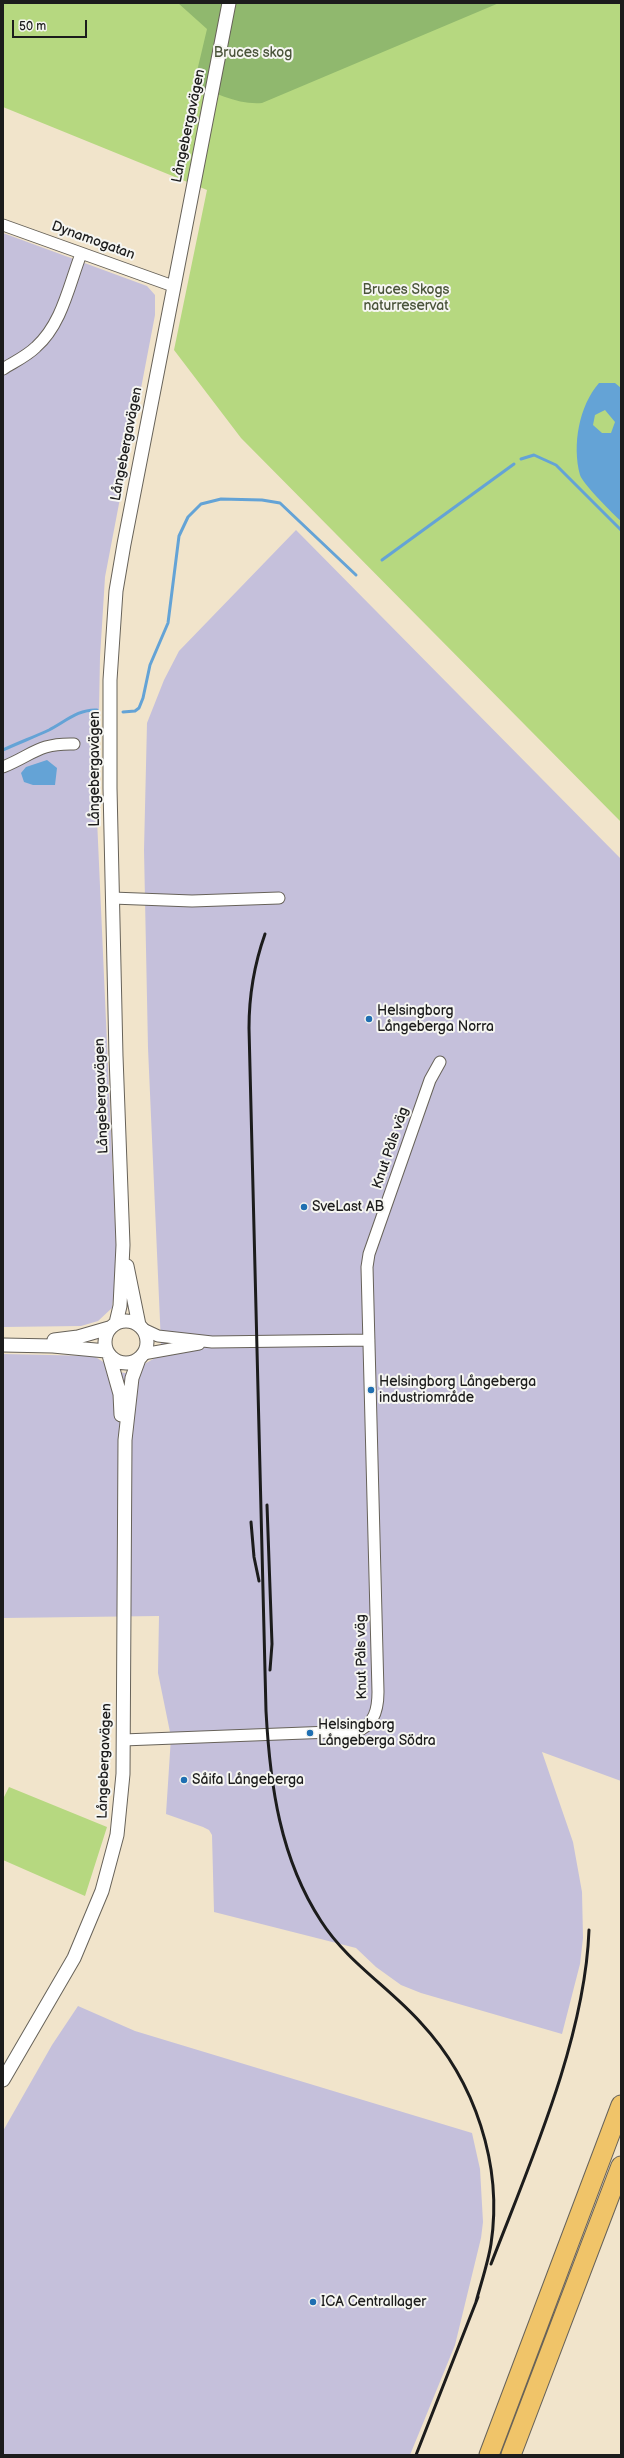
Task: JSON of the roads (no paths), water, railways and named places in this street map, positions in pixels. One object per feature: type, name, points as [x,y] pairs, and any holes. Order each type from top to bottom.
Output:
[{"type":"highway","points":[[489,2455],[621,2105]]},
{"type":"highway","points":[[511,2455],[621,2166]]},
{"type":"street","name":"Långebergavägen","points":[[113,1325],[120,1306],[123,1244],[112,898],[110,680],[113,622],[124,544],[229,3]]},
{"type":"street","name":"Dynamogatan","points":[[3,225],[173,286]]},
{"type":"street","points":[[3,369],[35,348],[46,337],[57,320],[81,254]]},
{"type":"street","points":[[3,767],[29,752],[54,744],[74,744]]},
{"type":"street","points":[[112,898],[192,901],[279,898]]},
{"type":"street","name":"Knut Påls väg","points":[[123,1740],[357,1731],[364,1728],[373,1719],[378,1699],[367,1267],[369,1254],[430,1080],[440,1062]]},
{"type":"street","name":"Långebergavägen","points":[[123,1244],[141,1327]]},
{"type":"street","points":[[8,1345],[78,1337],[113,1325],[131,1321],[158,1336],[212,1342],[369,1340]]},
{"type":"street","points":[[108,1353],[105,1337],[113,1325]]},
{"type":"street","points":[[141,1327],[147,1344],[141,1356]]},
{"type":"street","points":[[8,1345],[108,1353],[124,1363],[141,1356],[212,1342]]},
{"type":"street","name":"Långebergavägen","points":[[108,1353],[120,1394],[125,1440]]},
{"type":"street","name":"Långebergavägen","points":[[3,2080],[74,1958],[102,1891],[112,1857],[119,1821],[123,1740],[125,1440],[132,1378],[141,1356]]},
{"type":"water","points":[[599,383],[615,383],[621,388],[621,521],[592,492],[580,475],[577,439],[582,414],[592,392]],"holes":[[[605,410],[615,422],[611,433],[602,433],[593,425],[595,415]]]},
{"type":"water","points":[[47,760],[57,768],[55,785],[33,785],[24,782],[21,773],[26,767]]},
{"type":"waterway","points":[[521,459],[534,455],[556,465],[621,530]]},
{"type":"waterway","points":[[382,560],[514,464]]},
{"type":"waterway","points":[[123,712],[135,711],[139,708],[143,698],[150,665],[168,623],[179,536],[188,517],[201,504],[221,499],[262,500],[280,503],[356,575]]},
{"type":"waterway","points":[[3,750],[49,730],[78,714],[90,710],[97,710]]},
{"type":"railway","points":[[265,934],[253,980],[249,1028],[266,1711],[274,1793],[287,1846],[296,1872],[307,1897],[321,1921],[331,1936],[343,1949],[421,2023],[440,2046],[456,2071],[470,2098],[481,2126],[488,2155],[493,2184],[494,2214],[490,2251],[476,2302]]},
{"type":"railway","points":[[267,1505],[272,1644],[270,1670]]},
{"type":"railway","points":[[251,1522],[254,1557],[259,1581]]},
{"type":"railway","points":[[491,2264],[538,2143],[567,2057],[585,1972],[589,1930]]},
{"type":"railway","points":[[416,2455],[478,2297]]},
{"type":"place","name":"Helsingborg Långeberga Norra","points":[[369,1019]]},
{"type":"place","name":"SveLast AB","points":[[304,1207]]},
{"type":"place","name":"Helsingborg Långeberga industriområde","points":[[371,1390]]},
{"type":"place","name":"Helsingborg Långeberga Södra","points":[[310,1733]]},
{"type":"place","name":"Såifa Långeberga","points":[[184,1780]]},
{"type":"place","name":"ICA Centrallager","points":[[313,2302]]},
{"type":"park label","name":"Bruces skog","points":[[253,53]]},
{"type":"park label","name":"Bruces Skogs naturreservat","points":[[406,298]]}]
